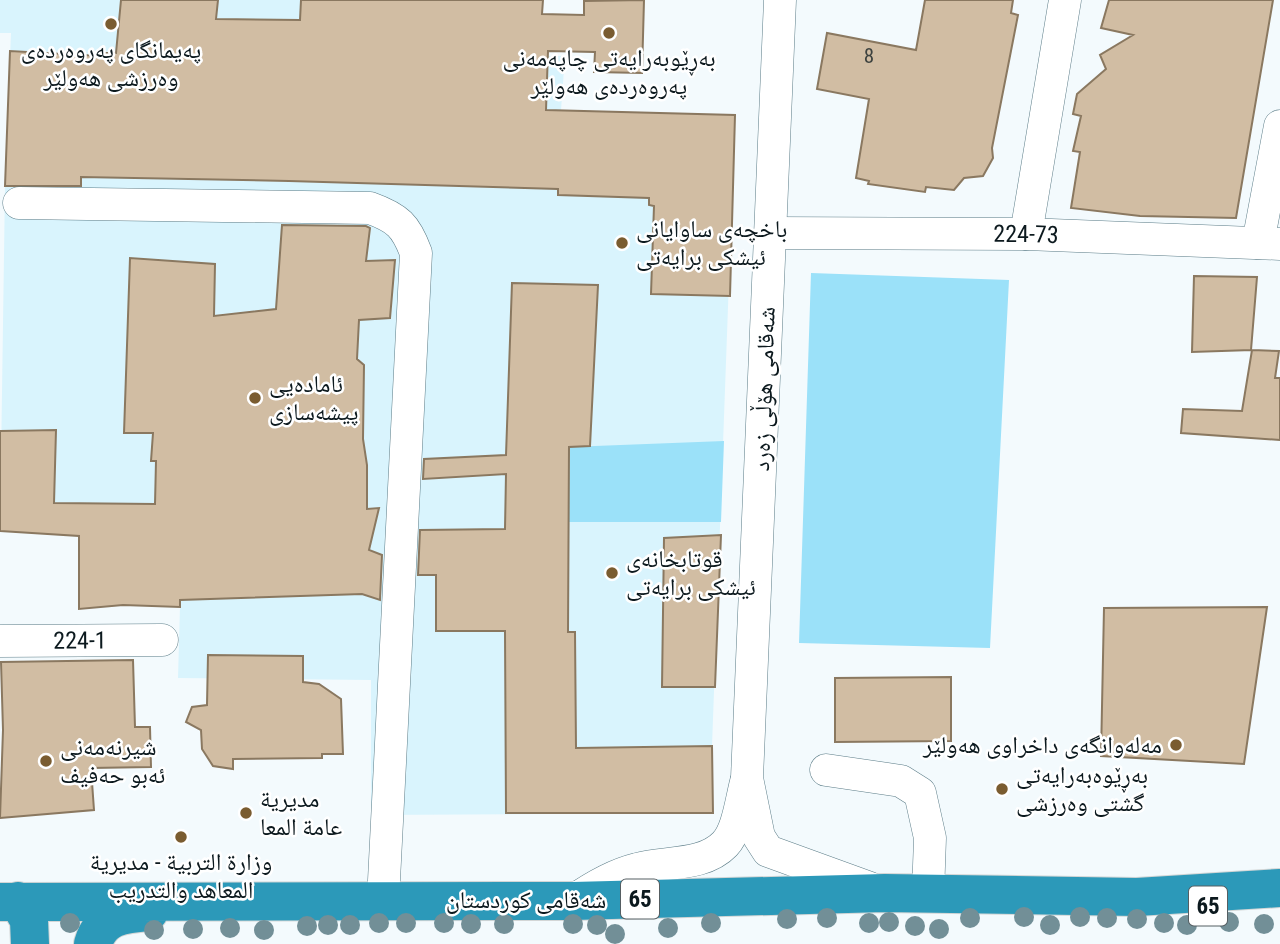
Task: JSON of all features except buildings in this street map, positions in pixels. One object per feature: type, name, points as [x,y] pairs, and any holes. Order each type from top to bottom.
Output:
[{"type":"highway","name":"شەقامی کوردستان","points":[[9,901],[573,901],[885,893],[1137,897],[1280,888]]},
{"type":"highway","name":"شەقامی کوردستان","points":[[1137,897],[1280,915]]},
{"type":"highway","points":[[93,944],[96,932],[113,917],[187,909],[202,900]]},
{"type":"highway","points":[[9,901],[30,919],[30,944]]},
{"type":"street","name":"شەقامی هۆڵی زەرد","points":[[780,0],[747,778],[759,837],[768,851],[783,859],[885,893]]},
{"type":"street","points":[[1026,234],[1065,0]]},
{"type":"street","points":[[1269,243],[1280,126]]},
{"type":"street","points":[[19,203],[370,208],[391,216],[408,232],[416,253],[383,900]]},
{"type":"street","name":"224-73","points":[[770,233],[1026,234],[1269,243]]},
{"type":"street","name":"224-1","points":[[0,641],[162,640]]},
{"type":"street","points":[[826,770],[901,781],[920,793],[930,838],[928,894]]},
{"type":"street","name":"شەقامی هۆڵی زەرد","points":[[573,901],[616,876],[639,868],[697,860],[716,851],[730,836],[747,778]]},
{"type":"shaded area","name":"ئامادەیی پیشەسازی","points":[[0,0],[474,0],[548,56],[565,56],[561,110],[735,115],[712,746],[713,813],[371,815],[371,680],[178,678],[180,607],[166,607],[167,543],[0,531],[5,186],[11,33],[0,33]]},
{"type":"shaded area","points":[[811,273],[1009,280],[990,648],[799,643]]},
{"type":"shaded area","points":[[724,441],[721,522],[567,522],[569,447]]},
{"type":"place","name":"پەیمانگای پەروەردەی وەرزشی هەولێر","points":[[111,24]]},
{"type":"place","name":"بەڕێوبەرایەتی چاپەمەنی پەروەردەی هەولێر","points":[[609,33]]},
{"type":"place","name":"باخچەی ساوایانی ئیشکی برایەتی","points":[[622,243]]},
{"type":"place","name":"ئامادەیی پیشەسازی","points":[[255,398]]},
{"type":"place","name":"قوتابخانەی ئیشکی برایەتی","points":[[612,573]]},
{"type":"place","name":"مەلەوانگەی داخراوی هەولێر","points":[[1176,745]]},
{"type":"place","name":"شیرنەمەنی ئەبو حەفیف","points":[[46,761]]},
{"type":"place","name":"بەڕێوەبەرایەتی گشتی وەرزشی","points":[[1002,789]]},
{"type":"place","name":"مدیریة عامة المعا","points":[[246,813]]},
{"type":"place","name":"وزارة التربية - مديرية المعاهد والتدريب","points":[[181,837]]}]
